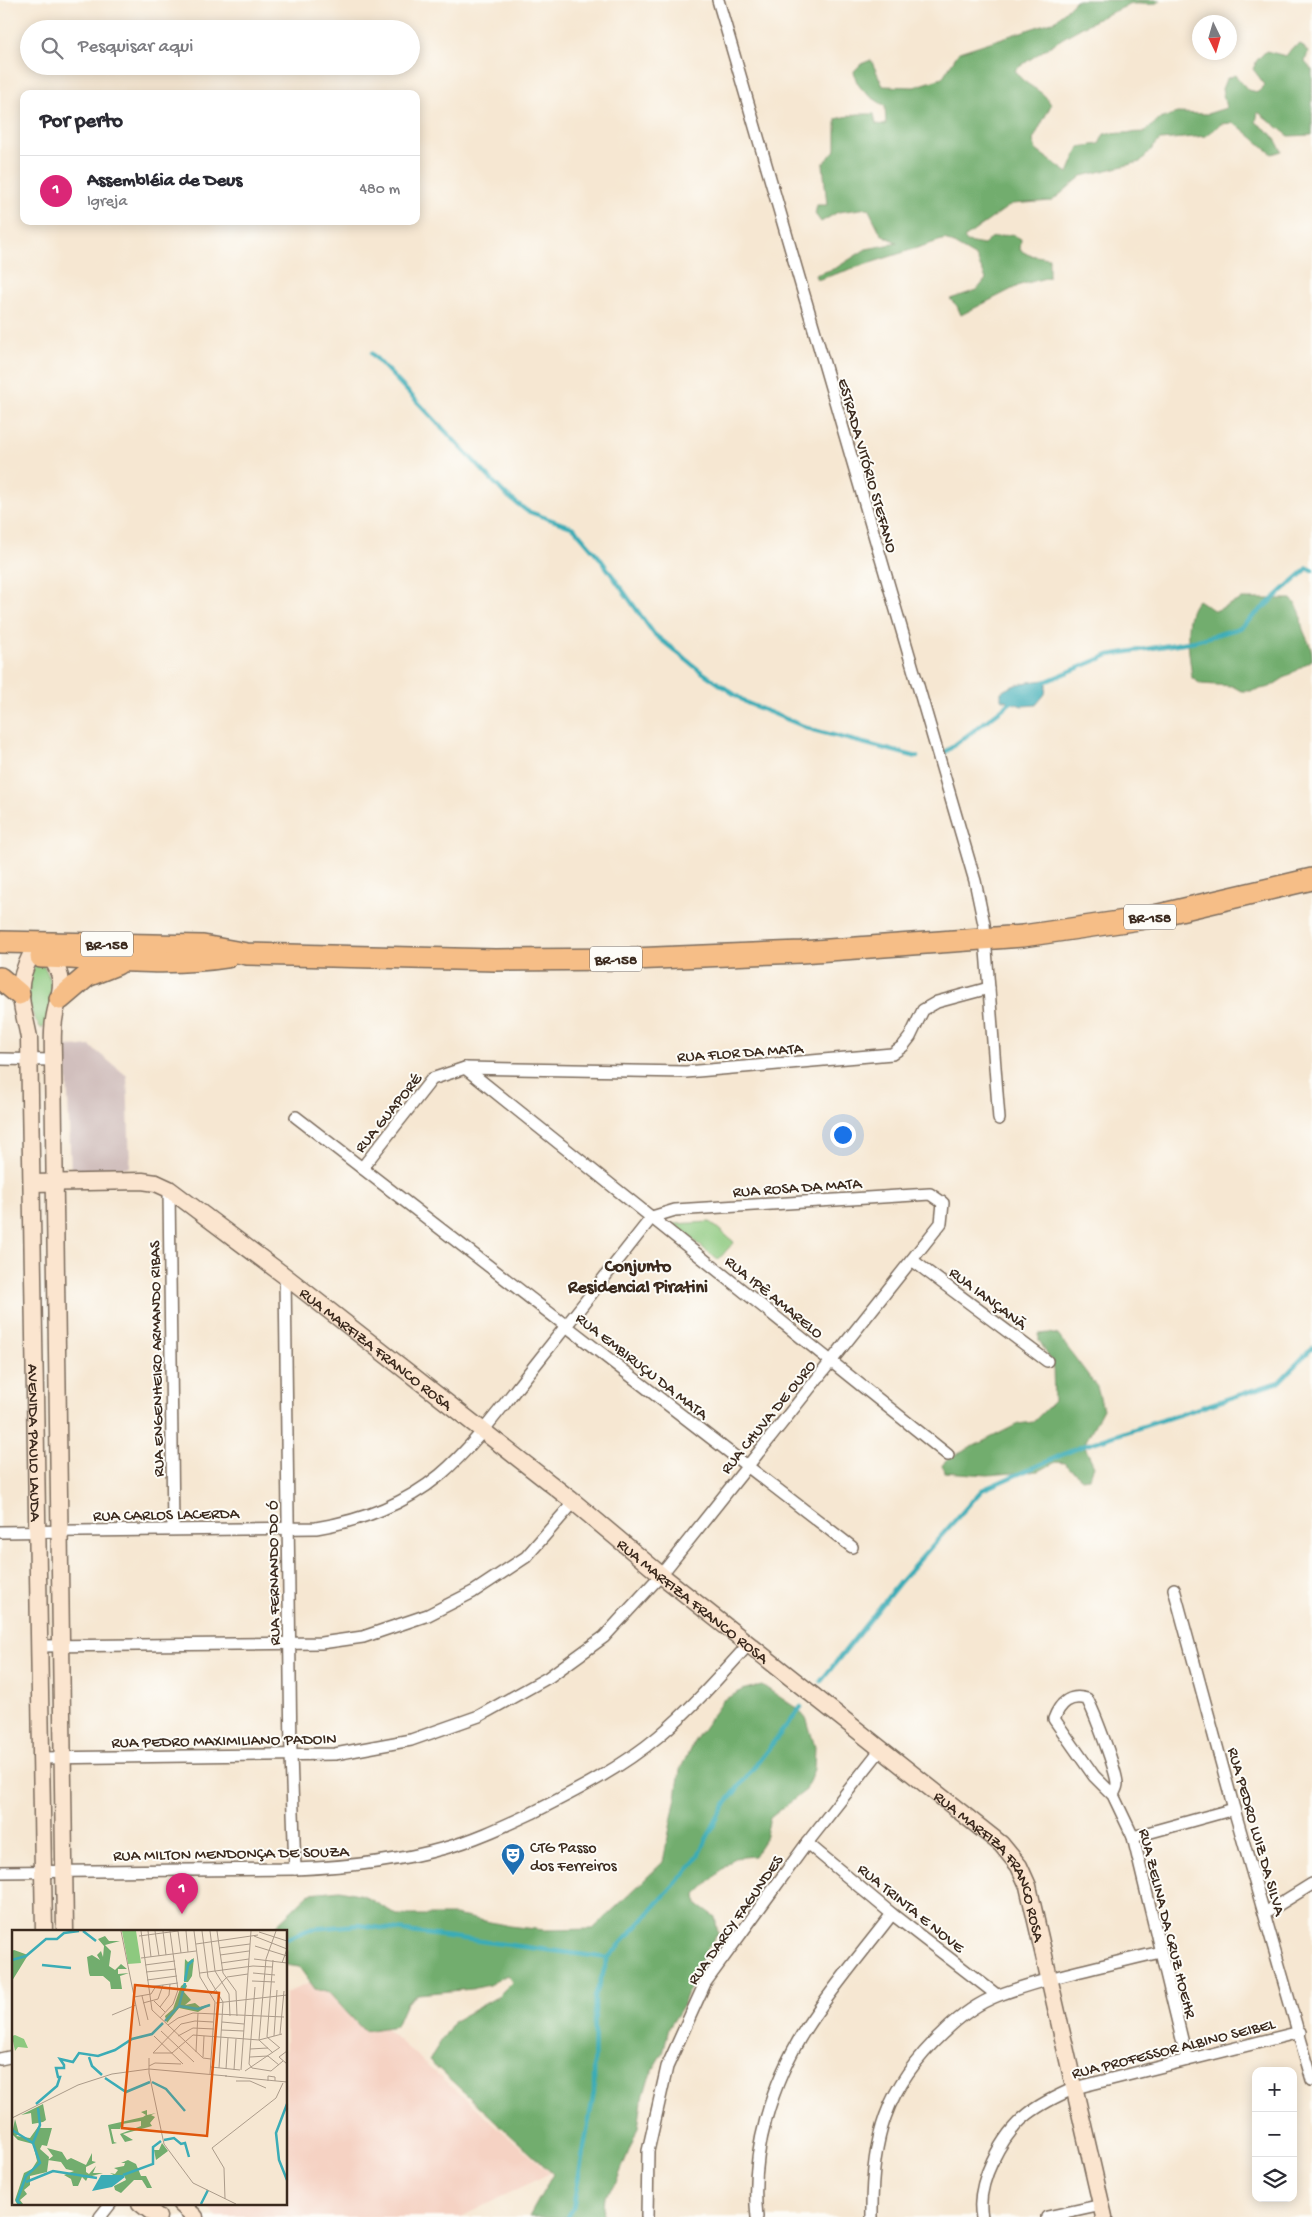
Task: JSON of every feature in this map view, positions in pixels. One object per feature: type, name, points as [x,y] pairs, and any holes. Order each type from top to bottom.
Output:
[{"type":"highway","name":"BR-158","points":[[0,956],[40,952],[203,946],[247,954],[495,960],[632,960],[801,952],[985,940],[1146,918],[1312,879]]},
{"type":"highway","name":"BR-158","points":[[0,942],[40,952],[132,961],[204,961],[247,954]]},
{"type":"highway","points":[[60,999],[86,976],[111,965],[132,961]]},
{"type":"highway","points":[[0,978],[19,994]]},
{"type":"main road","name":"AVENIDA PAULO LAUDA","points":[[44,1930],[30,1059],[29,1038],[19,994],[21,973],[40,952],[59,975],[62,986],[54,1020],[53,1060],[65,1930]]},
{"type":"main road","name":"RUA MARFIZA FRANCO ROSA","points":[[32,1183],[142,1182],[156,1183],[169,1189],[285,1276],[574,1502],[661,1575],[1001,1844],[1018,1866],[1028,1886],[1048,1980],[1103,2211]]},
{"type":"main road","points":[[141,2204],[158,2217]]},
{"type":"main road","points":[[181,2204],[195,2217]]},
{"type":"street","name":"ESTRADA VITÓRIO STEFANO","points":[[718,0],[975,881],[985,940]]},
{"type":"street","points":[[985,940],[999,1119]]},
{"type":"street","name":"RUA FLOR DA MATA","points":[[465,1068],[686,1072],[892,1054],[910,1037],[923,1010],[937,1002],[989,988]]},
{"type":"street","points":[[0,1059],[53,1060]]},
{"type":"street","name":"RUA GUAPORÉ","points":[[362,1168],[432,1079],[465,1068]]},
{"type":"street","name":"RUA IPÊ AMARELO","points":[[465,1068],[948,1455]]},
{"type":"street","name":"RUA EMBIRUÇU DA MATA","points":[[296,1117],[852,1547]]},
{"type":"street","name":"RUA ENGENHEIRO ARMANDO RIBAS","points":[[169,1189],[173,1529]]},
{"type":"street","name":"RUA ROSA DA MATA","points":[[652,1217],[675,1210],[930,1194],[944,1203]]},
{"type":"street","name":"RUA CHUVA DE OURO","points":[[661,1575],[941,1223],[944,1203]]},
{"type":"street","name":"RUA CARLOS LACERDA","points":[[37,1531],[316,1528],[341,1524],[365,1516],[406,1498],[440,1475],[483,1431],[652,1217]]},
{"type":"street","name":"RUA IANÇANÃ","points":[[912,1260],[1047,1361]]},
{"type":"street","name":"RUA FERNANDO DO Ó","points":[[285,1276],[289,1644],[294,1870]]},
{"type":"street","points":[[39,1646],[289,1644],[321,1643],[363,1637],[428,1615],[473,1592],[526,1557],[574,1502]]},
{"type":"street","points":[[0,1532],[37,1531]]},
{"type":"street","name":"RUA PEDRO MAXIMILIANO PADOIN","points":[[41,1758],[335,1754],[411,1740],[479,1716],[549,1677],[604,1637],[661,1575]]},
{"type":"street","name":"RUA PEDRO LUIZ DA SILVA","points":[[1174,1590],[1234,1809],[1300,2032],[1312,2080]]},
{"type":"street","name":"RUA MILTON MENDONÇA DE SOUZA","points":[[43,1871],[294,1870],[342,1867],[445,1848],[498,1829],[573,1793],[606,1774],[658,1737],[705,1693],[749,1644]]},
{"type":"street","name":"RUA ZELINA DA CRUZ HOEHR","points":[[1113,1796],[1117,1784],[1114,1770],[1093,1710],[1087,1699],[1080,1696],[1070,1698],[1061,1704],[1054,1719],[1094,1776],[1113,1796],[1133,1837],[1187,2060]]},
{"type":"street","name":"RUA DARCY FAGUNDES","points":[[646,2217],[648,2151],[667,2066],[705,1983],[807,1843],[881,1749]]},
{"type":"street","points":[[1133,1837],[1234,1809]]},
{"type":"street","name":"RUA TRINTA E NOVE","points":[[807,1843],[892,1914],[997,1995]]},
{"type":"street","points":[[0,1872],[43,1871]]},
{"type":"street","points":[[1265,1914],[1312,1884]]},
{"type":"street","points":[[757,2217],[755,2201],[758,2161],[766,2120],[792,2054],[828,1998],[892,1914]]},
{"type":"street","points":[[872,2217],[872,2177],[881,2127],[888,2105],[907,2071],[960,2016],[997,1995],[1160,1952]]},
{"type":"street","name":"RUA PROFESSOR ALBINO SEIBEL","points":[[982,2217],[982,2194],[988,2170],[999,2149],[1027,2115],[1075,2088],[1300,2032]]},
{"type":"street","points":[[100,2217],[110,2204]]},
{"type":"street","points":[[1047,2217],[1103,2211]]},
{"type":"shaded area","points":[[90,1046],[127,1076],[130,1167],[71,1172],[66,1047]]},
{"type":"shaded area","points":[[326,1976],[550,2173],[461,2217],[217,2217],[208,2209],[212,2204],[288,2204],[288,1992]]},
{"type":"green space","points":[[1076,0],[1161,0],[1153,4],[1129,5],[1099,18],[1015,70],[1023,80],[1044,95],[1051,105],[1033,140],[1036,150],[1068,173],[1079,147],[1099,144],[1104,134],[1144,132],[1160,119],[1177,113],[1207,114],[1226,108],[1222,89],[1226,79],[1235,75],[1248,90],[1258,92],[1265,85],[1253,69],[1257,60],[1266,51],[1286,56],[1292,48],[1301,44],[1308,52],[1305,62],[1312,70],[1312,135],[1289,136],[1258,112],[1256,122],[1272,134],[1282,151],[1272,154],[1241,128],[1232,123],[1221,124],[1206,136],[1160,140],[1140,162],[1082,176],[1052,201],[1012,204],[964,238],[967,242],[984,245],[991,238],[1012,234],[1021,239],[1020,250],[1029,255],[1049,258],[1049,277],[1020,285],[961,315],[957,306],[950,299],[977,290],[986,279],[976,257],[945,239],[817,280],[815,275],[836,268],[866,249],[898,243],[881,234],[868,208],[838,212],[821,222],[815,214],[817,205],[827,205],[823,164],[836,149],[836,119],[857,114],[874,114],[876,124],[886,125],[885,106],[869,96],[861,88],[855,78],[854,71],[861,64],[871,60],[883,86],[914,87],[942,78],[959,52],[1055,21]]},
{"type":"green space","points":[[1242,599],[1291,599],[1299,609],[1302,627],[1311,648],[1312,660],[1270,687],[1241,691],[1232,686],[1201,684],[1192,678],[1188,626],[1193,607],[1198,600],[1215,611]]},
{"type":"green space","points":[[40,961],[49,977],[52,995],[50,1013],[42,1029],[33,1014],[28,995],[30,975]]},
{"type":"green space","points":[[710,1222],[734,1242],[718,1260],[673,1224]]},
{"type":"green space","points":[[1049,1333],[1058,1335],[1097,1387],[1103,1409],[1086,1441],[1085,1447],[1094,1466],[1089,1478],[1082,1479],[1064,1463],[1056,1462],[1038,1471],[988,1475],[944,1472],[942,1465],[948,1459],[1018,1424],[1033,1422],[1054,1401],[1053,1365],[1039,1340],[1039,1334]]},
{"type":"green space","points":[[762,1685],[799,1710],[807,1720],[815,1747],[814,1769],[806,1790],[770,1818],[765,1839],[754,1856],[734,1858],[696,1895],[697,1904],[715,1917],[718,1934],[704,1953],[682,2007],[669,2028],[663,2053],[649,2077],[642,2101],[638,2128],[616,2183],[604,2197],[602,2217],[529,2217],[553,2174],[429,2060],[454,2021],[497,1997],[512,1982],[507,1975],[489,1985],[472,1989],[418,1994],[406,2003],[396,2026],[364,2031],[329,1993],[315,1989],[299,1967],[288,1965],[288,1930],[271,1930],[310,1893],[340,1890],[363,1895],[397,1915],[455,1915],[510,1926],[544,1930],[593,1929],[663,1862],[680,1770],[693,1743],[723,1700],[745,1689]]},
{"type":"water","points":[[1047,680],[1045,694],[1036,705],[1022,706],[1001,699],[1001,692],[1011,686]]},
{"type":"waterway","points":[[372,354],[506,495],[527,511],[574,528],[599,557],[654,634],[699,670],[747,703],[813,730],[917,757]]},
{"type":"waterway","points":[[1042,683],[1109,655],[1195,641],[1240,628],[1308,568],[1312,570]]},
{"type":"waterway","points":[[944,753],[1014,700]]},
{"type":"waterway","points":[[821,1681],[900,1582],[982,1490],[1080,1447],[1279,1382],[1312,1348]]},
{"type":"waterway","points":[[568,2217],[573,2208],[594,2092],[595,1997],[608,1958],[694,1863],[723,1807],[801,1707]]},
{"type":"waterway","points":[[288,1938],[310,1929],[359,1925],[608,1958]]},
{"type":"place","name":"CTG Passo dos Ferreiros","points":[[513,1876]]},
{"type":"place","name":"Assembléia de Deus","points":[[182,1914]]},
{"type":"district","name":"Conjunto Residencial Piratini","points":[[638,1275]]}]
